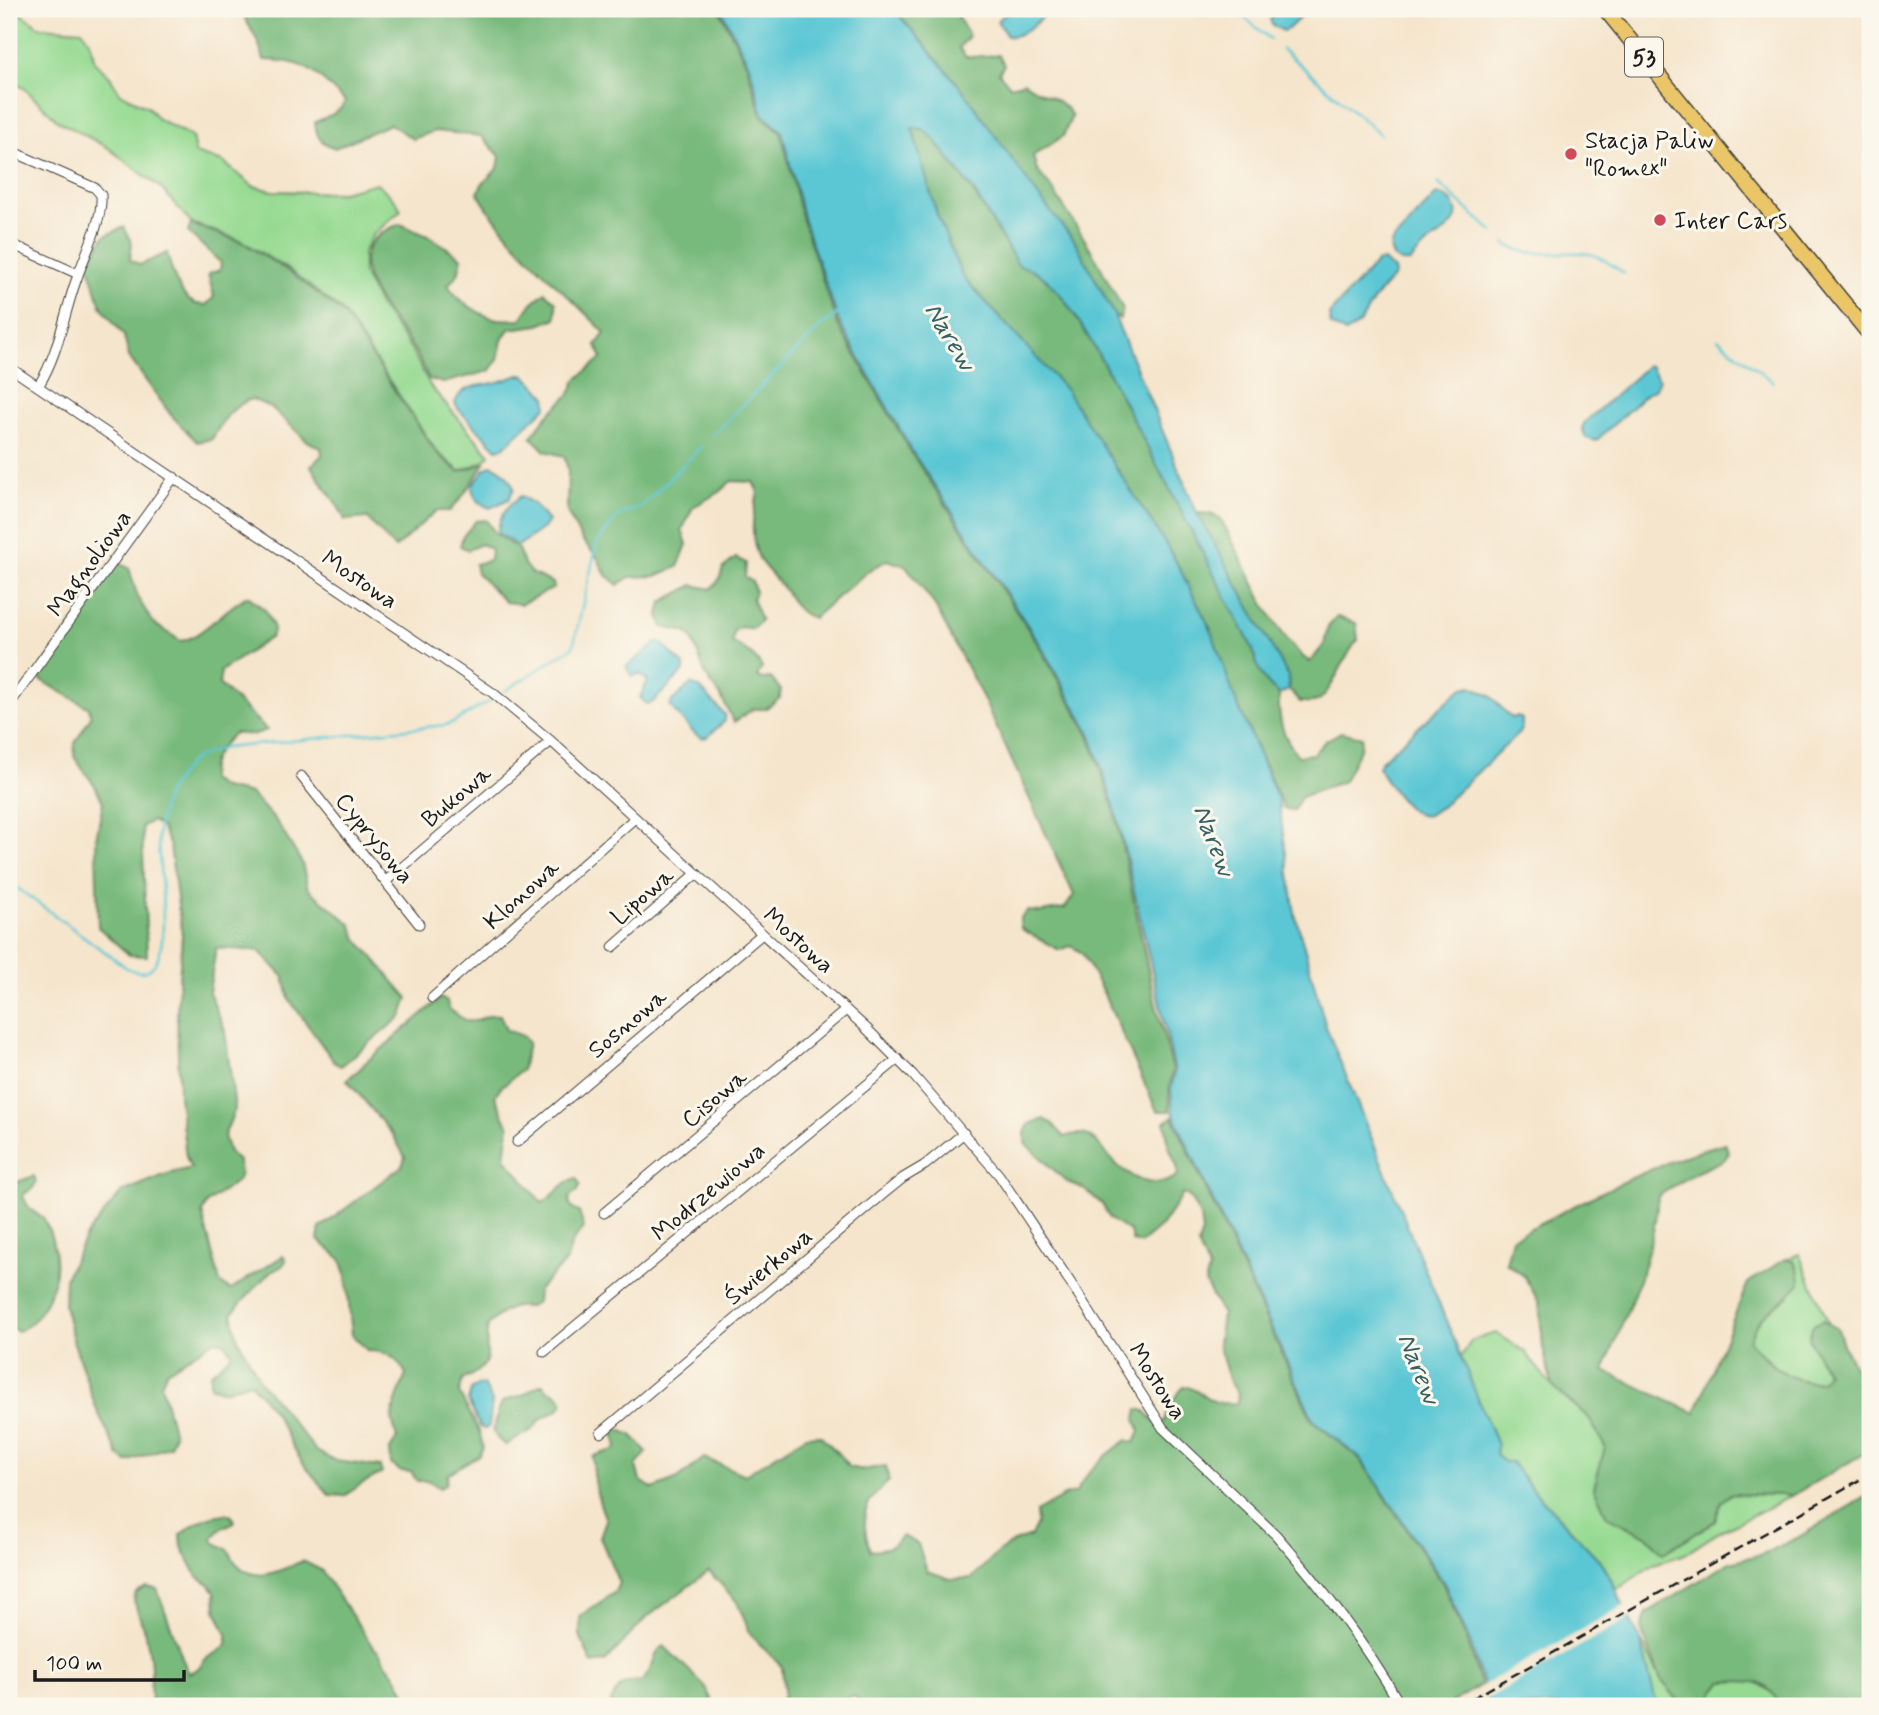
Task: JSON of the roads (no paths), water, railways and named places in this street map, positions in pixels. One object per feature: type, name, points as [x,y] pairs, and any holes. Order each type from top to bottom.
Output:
[{"type":"main road","name":"53","points":[[1605,9],[1870,335]]},
{"type":"street","points":[[9,150],[99,191],[102,203],[49,367],[39,385]]},
{"type":"street","points":[[9,243],[78,274]]},
{"type":"street","name":"Mostowa","points":[[9,367],[493,693],[551,741],[898,1059],[999,1175],[1163,1428],[1293,1554],[1357,1640],[1401,1706]]},
{"type":"street","name":"Magnoliowa","points":[[9,705],[174,477]]},
{"type":"street","name":"Bukowa","points":[[386,881],[551,741]]},
{"type":"street","name":"Cyprysowa","points":[[301,776],[419,923]]},
{"type":"street","name":"Klonowa","points":[[432,998],[635,818]]},
{"type":"street","name":"Lipowa","points":[[613,947],[696,874]]},
{"type":"street","name":"Sosnowa","points":[[517,1142],[762,934]]},
{"type":"street","name":"Cisowa","points":[[604,1213],[846,1010]]},
{"type":"street","name":"Modrzewiowa","points":[[544,1352],[898,1059]]},
{"type":"street","name":"Świerkowa","points":[[601,1433],[882,1195],[964,1133]]},
{"type":"water","name":"Narew","points":[[721,9],[894,9],[962,89],[1039,197],[1076,243],[1114,315],[1197,513],[1288,676],[1289,690],[1279,694],[1261,673],[1252,647],[1105,366],[1074,314],[1044,277],[1018,265],[973,190],[935,140],[923,129],[912,128],[937,215],[962,276],[1066,390],[1172,554],[1211,630],[1235,699],[1278,799],[1295,914],[1326,1027],[1497,1445],[1496,1455],[1504,1462],[1511,1462],[1533,1490],[1603,1564],[1640,1639],[1657,1706],[1490,1706],[1470,1642],[1444,1583],[1361,1459],[1314,1421],[1173,1113],[1171,1089],[1175,1071],[1116,812],[1091,735],[1038,641],[915,456],[840,324],[804,221],[782,131],[763,114],[749,65]]},
{"type":"water","points":[[1011,9],[1050,9],[1025,31],[1007,36],[997,21]]},
{"type":"water","points":[[1278,9],[1309,9],[1283,31],[1272,25],[1270,19]]},
{"type":"water","points":[[1437,194],[1452,202],[1456,209],[1454,222],[1410,262],[1397,260],[1392,255],[1392,242]]},
{"type":"water","points":[[1384,261],[1394,270],[1395,275],[1375,298],[1357,326],[1345,333],[1331,325],[1329,314],[1377,262]]},
{"type":"water","points":[[1650,366],[1659,380],[1655,389],[1646,394],[1596,441],[1586,438],[1582,428],[1585,422]]},
{"type":"water","points":[[525,375],[546,396],[547,406],[503,448],[497,449],[455,403],[467,389]]},
{"type":"water","points":[[491,465],[505,474],[514,488],[509,499],[490,508],[477,500],[472,486]]},
{"type":"water","points":[[521,496],[534,504],[548,521],[543,528],[518,546],[498,533],[505,512]]},
{"type":"water","points":[[659,641],[684,665],[684,671],[652,703],[646,704],[640,697],[648,681],[640,674],[632,676],[626,667]]},
{"type":"water","points":[[691,684],[700,688],[725,715],[725,721],[707,737],[702,738],[695,734],[670,706]]},
{"type":"water","points":[[1471,686],[1491,696],[1509,716],[1522,719],[1522,727],[1519,733],[1442,806],[1428,815],[1421,815],[1406,806],[1378,767],[1382,760],[1461,689]]},
{"type":"water","points":[[481,1384],[492,1401],[489,1426],[485,1429],[480,1427],[468,1401],[471,1390]]},
{"type":"waterway","points":[[1234,9],[1270,39]]},
{"type":"waterway","points":[[1282,49],[1381,135]]},
{"type":"waterway","points":[[1438,183],[1493,232]]},
{"type":"waterway","points":[[1505,243],[1524,252],[1594,255],[1624,273]]},
{"type":"waterway","points":[[712,436],[820,327],[837,314]]},
{"type":"waterway","points":[[1718,339],[1773,382]]},
{"type":"waterway","points":[[505,691],[573,647],[597,543],[618,516],[642,506],[701,447]]},
{"type":"waterway","points":[[9,882],[127,968],[144,972],[155,964],[161,947],[163,900],[158,836],[162,811],[169,791],[194,759],[224,748],[446,725],[490,701]]},
{"type":"railway","points":[[1459,1706],[1870,1474]]},
{"type":"place","name":"Stacja Paliw \"Romex\"","points":[[1571,154]]},
{"type":"place","name":"Inter Cars","points":[[1660,220]]}]
